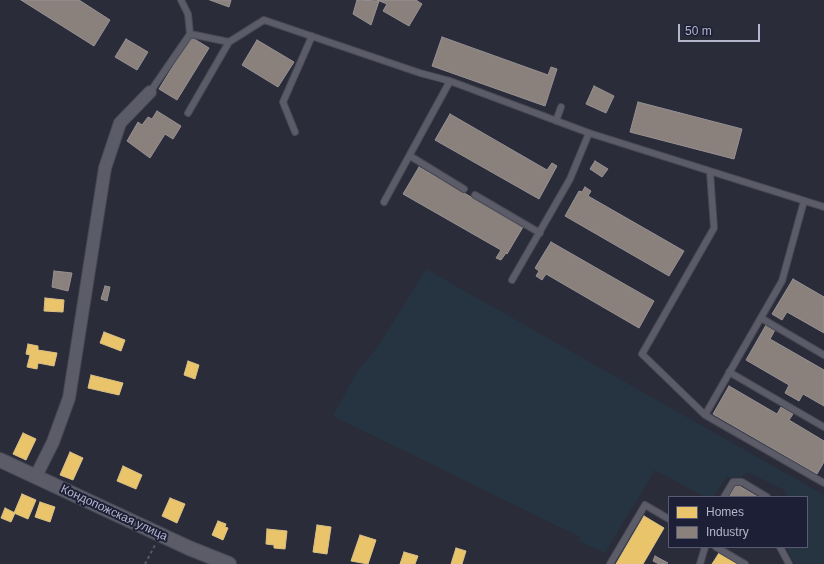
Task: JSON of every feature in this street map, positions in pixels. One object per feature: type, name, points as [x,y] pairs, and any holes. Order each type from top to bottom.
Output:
[{"type":"street","points":[[36,476],[53,442],[69,398],[105,168],[120,123],[150,92]]},
{"type":"street","name":"Кондопожская улица","points":[[0,460],[189,548],[229,564]]},
{"type":"lane","points":[[150,92],[190,34],[188,14],[181,0]]},
{"type":"lane","points":[[188,113],[229,42],[264,20],[420,73],[450,81],[589,133],[804,202],[824,207]]},
{"type":"lane","points":[[190,34],[229,42]]},
{"type":"lane","points":[[295,132],[283,102],[312,36]]},
{"type":"lane","points":[[384,202],[450,81]]},
{"type":"lane","points":[[556,121],[561,107]]},
{"type":"lane","points":[[512,280],[570,179],[589,133]]},
{"type":"lane","points":[[410,156],[464,189]]},
{"type":"lane","points":[[710,172],[714,228],[642,354],[705,415],[824,483]]},
{"type":"lane","points":[[475,195],[540,232]]},
{"type":"lane","points":[[705,415],[782,281],[804,202]]},
{"type":"lane","points":[[761,318],[824,355]]},
{"type":"lane","points":[[730,372],[824,427]]},
{"type":"lane","points":[[725,496],[733,482],[742,482],[765,496]]},
{"type":"lane","points":[[610,564],[645,505],[668,518]]},
{"type":"lane","points":[[700,564],[705,548]]},
{"type":"lane","points":[[718,548],[745,564]]},
{"type":"lane","points":[[781,548],[789,564]]},
{"type":"path","points":[[146,564],[161,534]]},
{"type":"shaded area","points":[[426,269],[824,495],[824,564],[795,564],[787,548],[808,548],[808,496],[786,496],[786,491],[747,472],[738,481],[727,476],[714,496],[703,496],[655,470],[605,553],[578,541],[580,537],[333,416],[357,372],[379,345]]},
{"type":"building: Homes","points":[[45,298],[64,300],[63,312],[44,311]]},
{"type":"building: Homes","points":[[104,332],[125,340],[121,351],[100,343]]},
{"type":"building: Homes","points":[[28,344],[38,346],[38,350],[57,353],[54,366],[38,363],[37,369],[27,367],[30,355],[26,354]]},
{"type":"building: Homes","points":[[188,361],[199,365],[195,379],[184,375]]},
{"type":"building: Homes","points":[[91,375],[123,383],[119,395],[88,388]]},
{"type":"building: Homes","points":[[23,433],[36,439],[26,460],[13,454]]},
{"type":"building: Homes","points":[[70,452],[83,458],[73,480],[60,475]]},
{"type":"building: Homes","points":[[123,466],[142,475],[136,489],[117,481]]},
{"type":"building: Homes","points":[[22,494],[36,500],[28,519],[14,513]]},
{"type":"building: Homes","points":[[170,498],[185,504],[177,523],[162,516]]},
{"type":"building: Homes","points":[[40,502],[55,507],[50,522],[35,517]]},
{"type":"building: Homes","points":[[5,508],[15,513],[11,522],[1,518]]},
{"type":"building: Homes","points":[[644,516],[664,528],[643,564],[616,564]]},
{"type":"building: Homes","points":[[218,521],[226,524],[225,527],[228,528],[223,540],[212,535]]},
{"type":"building: Homes","points":[[317,525],[331,527],[327,554],[313,552]]},
{"type":"building: Homes","points":[[267,529],[287,531],[285,549],[274,548],[274,545],[266,544]]},
{"type":"building: Homes","points":[[360,535],[376,540],[368,564],[351,561]]},
{"type":"building: Homes","points":[[456,548],[466,551],[462,564],[451,564]]},
{"type":"building: Homes","points":[[404,552],[418,556],[415,564],[400,564]]},
{"type":"building: Homes","points":[[719,553],[738,564],[712,564]]},
{"type":"building: Industry","points":[[21,0],[79,0],[110,20],[94,46]]},
{"type":"building: Industry","points":[[210,0],[231,0],[229,7]]},
{"type":"building: Industry","points":[[357,0],[379,1],[371,25],[353,14]]},
{"type":"building: Industry","points":[[377,0],[416,0],[422,4],[409,26],[383,11],[387,4]]},
{"type":"building: Industry","points":[[191,37],[209,48],[177,100],[159,89]]},
{"type":"building: Industry","points":[[442,37],[548,75],[551,67],[557,69],[545,106],[432,66]]},
{"type":"building: Industry","points":[[126,39],[148,52],[137,70],[115,57]]},
{"type":"building: Industry","points":[[257,40],[294,62],[278,87],[242,65]]},
{"type":"building: Industry","points":[[594,86],[614,96],[606,113],[586,104]]},
{"type":"building: Industry","points":[[638,102],[742,129],[734,159],[630,132]]},
{"type":"building: Industry","points":[[157,111],[181,126],[173,139],[165,134],[150,158],[127,141],[138,122],[142,125],[148,117],[152,119]]},
{"type":"building: Industry","points":[[450,114],[547,170],[552,163],[557,166],[539,199],[435,140]]},
{"type":"building: Industry","points":[[595,161],[608,169],[602,177],[590,169]]},
{"type":"building: Industry","points":[[419,167],[523,227],[507,254],[506,253],[501,260],[496,258],[501,250],[403,194]]},
{"type":"building: Industry","points":[[585,187],[591,191],[588,196],[684,251],[669,276],[565,216],[579,191],[582,192]]},
{"type":"building: Industry","points":[[551,242],[654,301],[639,328],[546,274],[542,280],[536,276],[539,271],[535,268]]},
{"type":"building: Industry","points":[[54,271],[72,273],[68,291],[52,287]]},
{"type":"building: Industry","points":[[793,279],[824,297],[824,333],[787,312],[782,320],[772,314]]},
{"type":"building: Industry","points":[[105,286],[110,287],[107,301],[101,299]]},
{"type":"building: Industry","points":[[766,325],[775,330],[770,339],[824,370],[824,406],[803,394],[799,401],[785,393],[789,385],[746,360]]},
{"type":"building: Industry","points":[[729,386],[777,414],[781,407],[793,414],[789,420],[824,441],[824,462],[817,474],[713,414]]},
{"type":"building: Industry","points":[[736,484],[756,496],[730,496]]},
{"type":"building: Industry","points":[[655,556],[668,563],[659,564],[653,561]]}]
